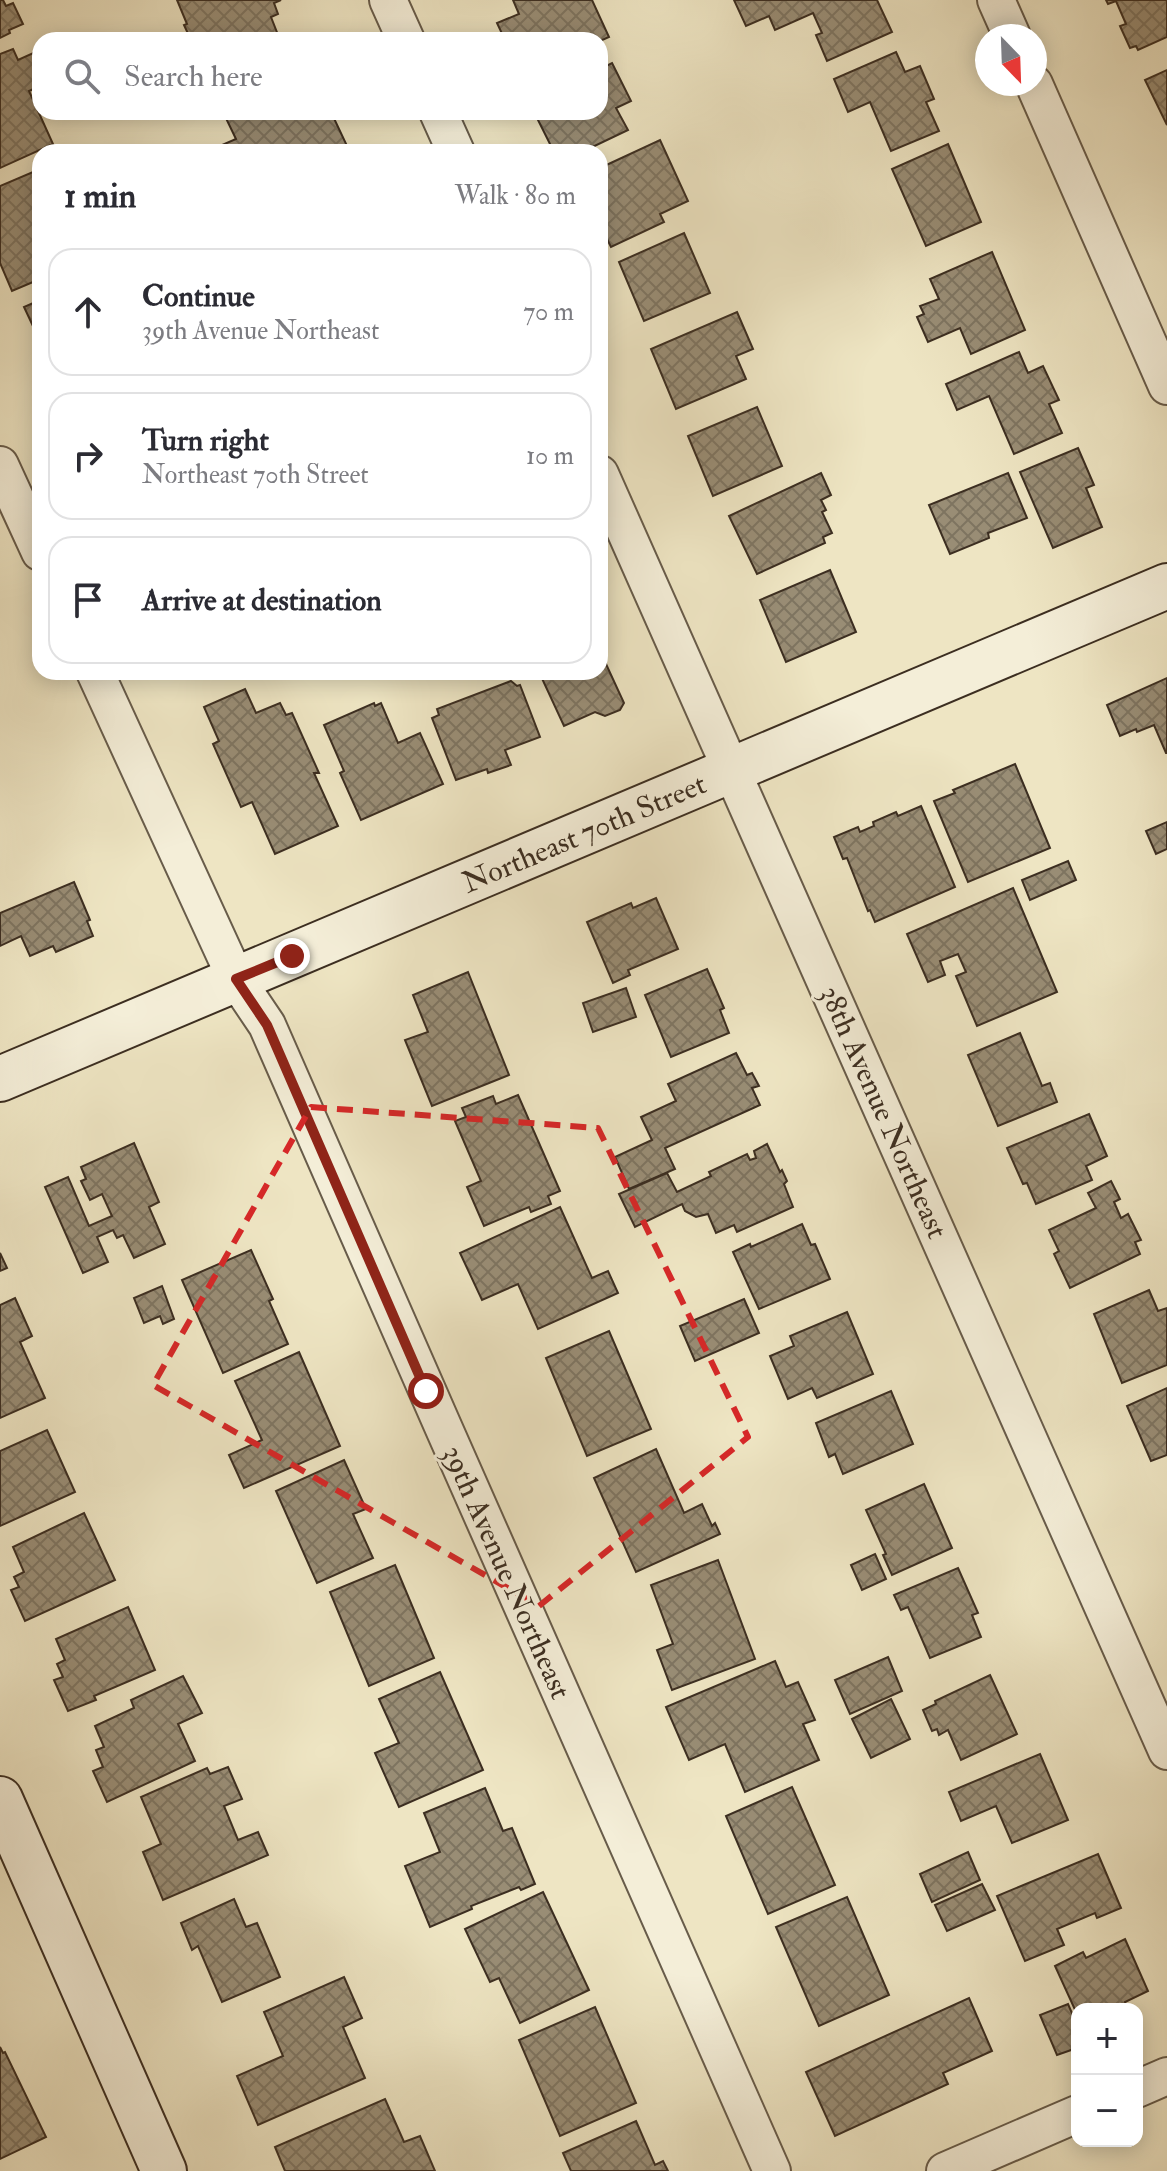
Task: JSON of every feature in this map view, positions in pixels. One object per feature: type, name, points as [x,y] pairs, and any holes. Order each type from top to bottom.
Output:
[{"type":"street","points":[[388,0],[402,32]]},
{"type":"street","points":[[996,0],[1007,24]]},
{"type":"street","points":[[1039,96],[1167,386]]},
{"type":"street","points":[[442,120],[452,144]]},
{"type":"street","points":[[0,465],[32,535]]},
{"type":"street","name":"38th Avenue Northeast","points":[[608,492],[1167,1751]]},
{"type":"street","name":"Northeast 70th Street","points":[[0,1079],[1167,586]]},
{"type":"street","name":"39th Avenue Northeast","points":[[99,680],[236,979],[267,1025],[772,2171]]},
{"type":"street","points":[[0,1799],[164,2171]]},
{"type":"street","points":[[1143,2086],[1167,2076]]},
{"type":"street","points":[[945,2171],[1071,2117]]},
{"type":"highlighted area","points":[[311,1107],[598,1128],[748,1437],[539,1606],[153,1385]]},
{"type":"building","points":[[0,0],[6,6],[13,3],[23,24],[0,38]]},
{"type":"building","points":[[177,0],[281,0],[274,3],[278,14],[271,17],[277,32],[187,32],[184,25],[187,24]]},
{"type":"building","points":[[513,0],[592,0],[607,32],[501,32],[497,23],[519,14]]},
{"type":"building","points":[[734,0],[877,0],[892,32],[827,61],[816,35],[822,33],[813,13],[775,30],[769,16],[746,26]]},
{"type":"building","points":[[1106,0],[1167,0],[1167,37],[1138,50],[1136,46],[1130,48],[1120,26],[1126,24],[1116,1],[1108,4]]},
{"type":"building","points":[[13,49],[18,60],[32,54],[32,90],[29,91],[32,120],[42,120],[53,144],[32,144],[32,154],[0,168],[0,54]]},
{"type":"building","points":[[896,52],[905,72],[920,66],[934,99],[926,102],[939,131],[891,151],[870,102],[848,112],[834,79]]},
{"type":"building","points":[[612,63],[631,101],[616,108],[628,130],[599,144],[550,144],[538,120],[608,120],[608,65]]},
{"type":"building","points":[[1167,70],[1167,125],[1145,80]]},
{"type":"building","points":[[227,120],[335,120],[346,144],[224,144],[236,139]]},
{"type":"building","points":[[660,140],[688,201],[660,214],[664,222],[611,247],[608,241],[608,164]]},
{"type":"building","points":[[948,144],[981,222],[926,246],[892,169]]},
{"type":"building","points":[[32,172],[32,282],[12,291],[0,263],[0,186]]},
{"type":"building","points":[[684,233],[710,293],[644,321],[619,262]]},
{"type":"building","points":[[992,252],[1025,330],[971,354],[960,328],[928,342],[917,317],[924,314],[920,306],[939,299],[930,279]]},
{"type":"building","points":[[32,304],[32,324],[24,307]]},
{"type":"building","points":[[737,312],[753,349],[736,356],[746,379],[676,409],[651,349]]},
{"type":"building","points":[[1019,352],[1028,373],[1043,366],[1059,400],[1049,404],[1062,433],[1014,454],[989,396],[957,410],[946,384]]},
{"type":"building","points":[[757,407],[782,466],[713,496],[688,436]]},
{"type":"building","points":[[1078,448],[1094,485],[1086,488],[1102,527],[1053,548],[1020,472]]},
{"type":"building","points":[[821,473],[831,495],[821,500],[826,510],[822,512],[832,533],[823,537],[825,543],[757,574],[729,516]]},
{"type":"building","points":[[1008,473],[1027,518],[988,533],[989,538],[950,554],[929,505]]},
{"type":"building","points":[[830,570],[856,632],[786,662],[760,600]]},
{"type":"building","points":[[608,668],[624,703],[620,710],[605,716],[595,712],[564,726],[543,680],[608,680]]},
{"type":"building","points":[[1167,678],[1166,753],[1154,725],[1120,736],[1107,705]]},
{"type":"building","points":[[511,681],[520,685],[540,737],[505,750],[511,765],[488,773],[487,769],[456,780],[432,718],[439,715],[437,709]]},
{"type":"building","points":[[245,689],[256,713],[280,703],[286,715],[292,713],[338,826],[275,854],[252,802],[241,807],[213,744],[219,741],[204,707]]},
{"type":"building","points":[[374,703],[375,706],[381,703],[398,743],[420,733],[443,784],[361,820],[340,773],[344,771],[324,725]]},
{"type":"building","points":[[1015,764],[1050,848],[968,882],[934,801]]},
{"type":"building","points":[[921,806],[955,887],[875,922],[847,858],[843,859],[834,837],[858,827],[860,832],[874,826],[873,822],[896,812],[898,816]]},
{"type":"building","points":[[1167,822],[1167,849],[1156,854],[1146,831]]},
{"type":"building","points":[[1068,861],[1076,880],[1030,900],[1022,880]]},
{"type":"building","points":[[74,882],[90,920],[87,921],[93,936],[56,952],[53,946],[30,956],[21,936],[0,946],[0,913]]},
{"type":"building","points":[[1013,888],[1057,992],[977,1026],[956,976],[966,972],[958,954],[940,961],[945,975],[928,982],[907,934]]},
{"type":"building","points":[[656,898],[678,949],[628,970],[630,975],[613,983],[587,922],[631,903],[633,908]]},
{"type":"building","points":[[707,969],[724,1008],[720,1010],[729,1033],[671,1057],[645,995]]},
{"type":"building","points":[[468,972],[509,1075],[432,1106],[405,1040],[428,1032],[413,995]]},
{"type":"building","points":[[626,988],[636,1017],[593,1032],[583,1003]]},
{"type":"building","points":[[1020,1033],[1042,1086],[1050,1083],[1057,1102],[998,1126],[968,1055]]},
{"type":"building","points":[[736,1053],[747,1075],[752,1073],[759,1086],[752,1088],[760,1105],[665,1148],[675,1169],[629,1189],[615,1157],[652,1140],[641,1117],[676,1101],[668,1084]]},
{"type":"building","points":[[518,1095],[560,1191],[548,1196],[551,1204],[531,1212],[529,1207],[484,1226],[467,1187],[481,1181],[455,1121],[466,1117],[462,1108],[493,1096],[496,1104]]},
{"type":"building","points":[[1089,1114],[1107,1156],[1086,1166],[1092,1180],[1036,1204],[1007,1148]]},
{"type":"building","points":[[134,1143],[159,1202],[149,1207],[165,1244],[134,1258],[123,1235],[117,1238],[113,1230],[97,1237],[108,1262],[83,1273],[45,1187],[68,1177],[89,1226],[112,1216],[102,1194],[90,1200],[81,1181],[86,1179],[81,1167]]},
{"type":"building","points":[[767,1144],[787,1181],[784,1184],[793,1207],[737,1232],[734,1225],[716,1233],[708,1214],[696,1217],[685,1211],[682,1204],[635,1227],[619,1194],[667,1173],[677,1192],[747,1154],[750,1160],[756,1158],[754,1151]]},
{"type":"building","points":[[1111,1181],[1120,1199],[1114,1202],[1121,1218],[1128,1214],[1141,1240],[1135,1242],[1140,1254],[1070,1288],[1054,1254],[1059,1251],[1049,1230],[1096,1208],[1088,1193]]},
{"type":"building","points":[[560,1207],[592,1278],[608,1271],[618,1293],[538,1329],[518,1284],[482,1300],[460,1253]]},
{"type":"building","points":[[802,1224],[811,1245],[815,1244],[830,1279],[759,1309],[733,1252]]},
{"type":"building","points":[[251,1250],[273,1299],[269,1301],[288,1344],[223,1373],[182,1280]]},
{"type":"building","points":[[0,1253],[7,1268],[0,1271]]},
{"type":"building","points":[[162,1286],[174,1319],[163,1324],[160,1316],[144,1323],[134,1298]]},
{"type":"building","points":[[1149,1290],[1158,1311],[1167,1308],[1167,1365],[1122,1383],[1094,1314]]},
{"type":"building","points":[[15,1298],[32,1336],[20,1342],[45,1398],[0,1418],[0,1305]]},
{"type":"building","points":[[744,1299],[759,1333],[695,1361],[680,1326]]},
{"type":"building","points":[[847,1312],[873,1374],[817,1398],[812,1388],[788,1399],[770,1356],[794,1346],[790,1336]]},
{"type":"building","points":[[609,1331],[651,1429],[587,1456],[546,1358]]},
{"type":"building","points":[[299,1352],[340,1446],[244,1488],[229,1455],[262,1440],[235,1381]]},
{"type":"building","points":[[1167,1388],[1167,1455],[1151,1461],[1127,1406]]},
{"type":"building","points":[[891,1391],[913,1444],[843,1474],[835,1454],[829,1457],[816,1423]]},
{"type":"building","points":[[47,1430],[75,1492],[0,1526],[0,1451]]},
{"type":"building","points":[[656,1449],[684,1513],[702,1504],[712,1526],[715,1523],[720,1534],[636,1572],[594,1478]]},
{"type":"building","points":[[344,1460],[366,1509],[353,1514],[373,1558],[317,1583],[276,1491]]},
{"type":"building","points":[[924,1484],[952,1548],[892,1575],[866,1510]]},
{"type":"building","points":[[84,1513],[115,1580],[25,1621],[11,1590],[19,1587],[14,1577],[24,1572],[13,1547]]},
{"type":"building","points":[[875,1554],[886,1579],[862,1590],[851,1565]]},
{"type":"building","points":[[718,1560],[755,1659],[672,1690],[657,1650],[673,1644],[651,1585]]},
{"type":"building","points":[[395,1565],[434,1658],[369,1686],[330,1592]]},
{"type":"building","points":[[958,1568],[978,1613],[972,1615],[981,1637],[930,1658],[908,1607],[901,1610],[894,1595]]},
{"type":"building","points":[[128,1607],[155,1670],[94,1696],[96,1700],[68,1711],[54,1680],[63,1677],[57,1664],[65,1660],[56,1639]]},
{"type":"building","points":[[888,1657],[902,1691],[850,1714],[835,1680]]},
{"type":"building","points":[[775,1661],[786,1687],[798,1682],[815,1720],[803,1724],[819,1760],[745,1792],[725,1744],[689,1760],[666,1707]]},
{"type":"building","points":[[440,1672],[483,1770],[399,1807],[375,1753],[399,1743],[379,1699]]},
{"type":"building","points":[[990,1675],[1017,1734],[961,1760],[948,1730],[939,1735],[937,1729],[932,1731],[923,1710],[936,1704],[935,1701]]},
{"type":"building","points":[[183,1676],[202,1713],[178,1724],[195,1761],[107,1802],[93,1771],[103,1767],[96,1750],[104,1747],[95,1726],[134,1708],[131,1700]]},
{"type":"building","points":[[891,1699],[910,1739],[871,1758],[852,1719]]},
{"type":"building","points":[[1040,1754],[1068,1820],[1012,1843],[996,1806],[961,1821],[949,1792]]},
{"type":"building","points":[[228,1767],[242,1799],[224,1806],[238,1840],[258,1832],[268,1855],[163,1900],[143,1852],[161,1844],[141,1797],[207,1768],[210,1774]]},
{"type":"building","points":[[792,1787],[835,1885],[768,1914],[726,1816]]},
{"type":"building","points":[[485,1788],[503,1831],[512,1828],[535,1884],[471,1906],[472,1909],[430,1927],[405,1866],[440,1852],[424,1813]]},
{"type":"building","points":[[968,1852],[980,1880],[932,1902],[920,1874]]},
{"type":"building","points":[[1098,1854],[1121,1908],[1097,1918],[1095,1913],[1057,1929],[1064,1945],[1025,1961],[997,1896]]},
{"type":"building","points":[[982,1884],[995,1910],[947,1931],[935,1905]]},
{"type":"building","points":[[543,1892],[589,1990],[520,2023],[499,1978],[490,1982],[465,1929]]},
{"type":"building","points":[[847,1897],[889,1995],[819,2026],[776,1927]]},
{"type":"building","points":[[234,1899],[246,1927],[257,1923],[280,1977],[222,2002],[198,1946],[192,1950],[181,1923]]},
{"type":"building","points":[[1125,1939],[1148,1991],[1125,2003],[1072,2003],[1055,1966],[1083,1952],[1086,1958]]},
{"type":"building","points":[[344,1977],[362,2018],[343,2027],[365,2078],[258,2125],[237,2076],[283,2056],[264,2012]]},
{"type":"building","points":[[969,1998],[992,2051],[943,2073],[948,2084],[835,2136],[806,2072]]},
{"type":"building","points":[[1068,2004],[1071,2011],[1071,2050],[1057,2055],[1040,2015]]},
{"type":"building","points":[[595,2007],[636,2103],[560,2136],[519,2040]]},
{"type":"building","points":[[0,2047],[46,2137],[0,2159]]},
{"type":"building","points":[[385,2099],[404,2142],[420,2136],[435,2171],[285,2171],[275,2147]]},
{"type":"building","points":[[636,2121],[655,2165],[663,2161],[668,2171],[571,2171],[563,2153]]},
{"type":"route","points":[[292,956],[236,979],[267,1025],[426,1391]]}]
